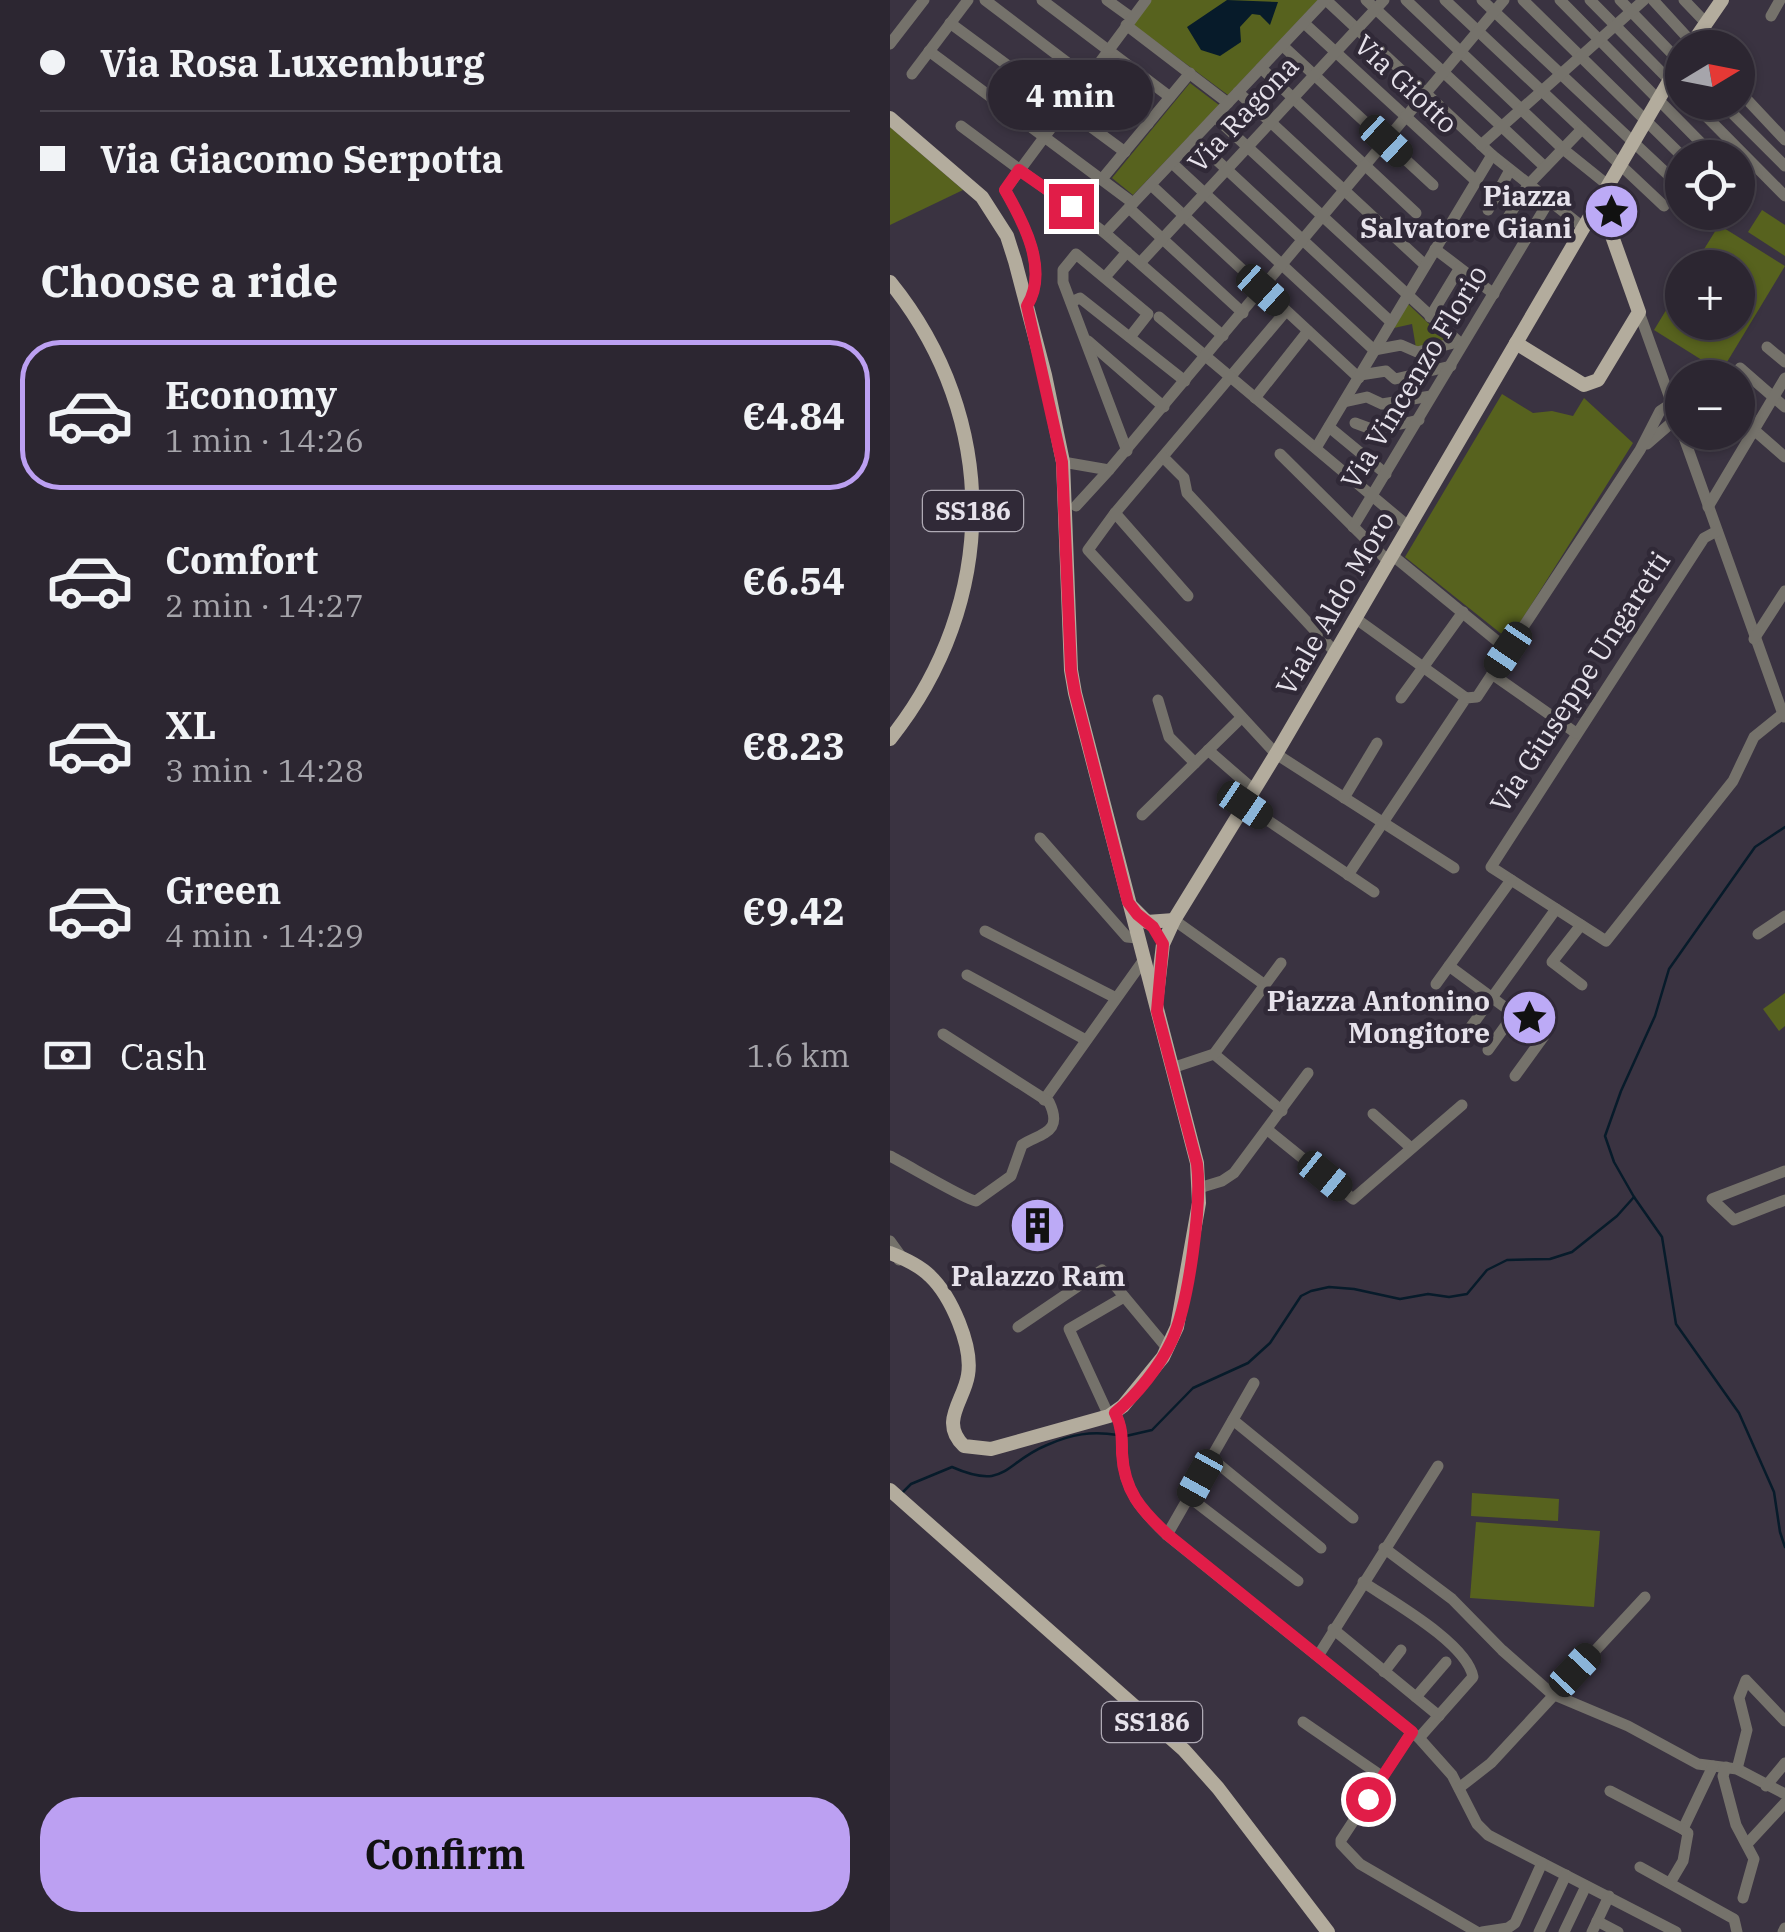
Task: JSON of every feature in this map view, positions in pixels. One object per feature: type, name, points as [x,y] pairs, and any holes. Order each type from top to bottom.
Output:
[{"type":"main road","points":[[1704,0],[1707,24]]},
{"type":"main road","points":[[1703,30],[1722,0]]},
{"type":"main road","name":"Viale Aldo Moro","points":[[1157,1011],[1163,944],[1174,920],[1276,754],[1665,89]]},
{"type":"main road","points":[[890,118],[969,184],[995,214],[1007,236],[1062,462],[1071,670],[1197,1164],[1199,1188],[1181,1310],[1156,1366],[1112,1414],[991,1449],[964,1446],[958,1440],[952,1420],[968,1376],[966,1347],[937,1284],[928,1273],[894,1257]]},
{"type":"main road","points":[[1516,344],[1590,384],[1598,380],[1639,312],[1606,219],[1596,208]]},
{"type":"main road","name":"SS186","points":[[890,282],[918,320],[942,368],[967,442],[974,504],[966,583],[951,634],[932,678],[890,739]]},
{"type":"main road","points":[[1128,902],[1163,944]]},
{"type":"main road","points":[[1146,922],[1174,920]]},
{"type":"main road","points":[[1137,938],[1147,944],[1163,944]]},
{"type":"main road","name":"SS186","points":[[890,1490],[1184,1750],[1218,1788],[1328,1932]]},
{"type":"street","points":[[892,38],[924,0]]},
{"type":"street","points":[[912,74],[968,0]]},
{"type":"street","points":[[984,0],[1148,124]]},
{"type":"street","points":[[1042,0],[1170,97]]},
{"type":"street","points":[[1107,0],[1228,103]]},
{"type":"street","points":[[1027,306],[1033,297],[1031,245],[1005,190],[1146,0]]},
{"type":"street","points":[[1105,233],[1326,0],[1492,155],[1584,228]]},
{"type":"street","points":[[1406,0],[1564,149],[1609,186]]},
{"type":"street","points":[[1445,0],[1664,206]]},
{"type":"street","points":[[1482,0],[1665,172]]},
{"type":"street","points":[[1076,506],[1127,451],[1504,0]]},
{"type":"street","points":[[1523,0],[1666,140]]},
{"type":"street","points":[[1560,0],[1698,140]]},
{"type":"street","points":[[1590,0],[1665,75]]},
{"type":"street","points":[[1620,0],[1665,45]]},
{"type":"street","points":[[1481,145],[1644,0]]},
{"type":"street","points":[[1653,0],[1679,30]]},
{"type":"street","points":[[1684,0],[1707,24]]},
{"type":"street","points":[[1375,3],[1544,167]]},
{"type":"street","name":"Via Ragona","points":[[1140,263],[1358,28],[1375,3]]},
{"type":"street","points":[[950,23],[1125,152]]},
{"type":"street","name":"Via Giotto","points":[[1304,23],[1476,182]]},
{"type":"street","points":[[1283,46],[1433,185]]},
{"type":"street","points":[[929,52],[1102,179],[1243,312]]},
{"type":"street","points":[[1262,68],[1416,213]]},
{"type":"street","points":[[1102,179],[1190,73]]},
{"type":"street","points":[[1238,92],[1425,265]]},
{"type":"street","points":[[1755,108],[1785,140],[1759,169]]},
{"type":"street","points":[[1215,117],[1461,344]]},
{"type":"street","points":[[1710,120],[1785,196]]},
{"type":"street","points":[[1739,120],[1785,166]]},
{"type":"street","points":[[961,126],[1105,233],[1223,336]]},
{"type":"street","points":[[1504,224],[1528,185],[1582,128]]},
{"type":"street","points":[[1194,139],[1391,322]]},
{"type":"street","points":[[1316,448],[1492,155]]},
{"type":"street","points":[[1172,162],[1374,350]]},
{"type":"street","points":[[1488,210],[1510,170]]},
{"type":"street","points":[[1151,185],[1360,377]]},
{"type":"street","name":"Via Vincenzo Florio","points":[[1353,526],[1549,201]]},
{"type":"street","points":[[1435,250],[1494,294]]},
{"type":"street","points":[[1106,276],[1127,252]]},
{"type":"street","points":[[1127,451],[1063,282],[1063,270],[1076,254],[1408,526]]},
{"type":"street","points":[[1430,316],[1459,268]]},
{"type":"street","points":[[1071,302],[1080,298],[1186,381]]},
{"type":"street","points":[[1286,310],[1088,550],[1276,754],[1454,868]]},
{"type":"street","points":[[1639,312],[1665,384]]},
{"type":"street","points":[[1130,337],[1154,315]]},
{"type":"street","points":[[1255,398],[1308,331]]},
{"type":"street","points":[[1088,341],[1164,406]]},
{"type":"street","points":[[1374,350],[1401,346],[1417,352],[1461,344]]},
{"type":"street","points":[[1767,347],[1785,362]]},
{"type":"street","points":[[1360,377],[1386,371],[1396,379],[1451,366]]},
{"type":"street","points":[[1755,428],[1785,378]]},
{"type":"street","points":[[1755,381],[1785,407]]},
{"type":"street","points":[[1344,402],[1367,397],[1382,404],[1431,396]]},
{"type":"street","points":[[1355,618],[1466,698],[1477,697],[1665,408]]},
{"type":"street","points":[[1355,422],[1374,430],[1419,420]]},
{"type":"street","points":[[1329,427],[1386,474]]},
{"type":"street","points":[[1640,450],[1665,428]]},
{"type":"street","points":[[1755,431],[1785,457]]},
{"type":"street","points":[[1436,984],[1511,880],[1606,941],[1733,781],[1754,737],[1784,715],[1688,450]]},
{"type":"street","points":[[1708,506],[1742,450]]},
{"type":"street","points":[[1280,454],[1390,558],[1508,650]]},
{"type":"street","points":[[1163,457],[1184,478],[1188,493],[1336,652]]},
{"type":"street","points":[[1062,462],[1110,470]]},
{"type":"street","points":[[1115,514],[1188,596]]},
{"type":"street","name":"Via Giuseppe Ungaretti","points":[[1511,880],[1491,866],[1704,538],[1717,530]]},
{"type":"street","points":[[1754,639],[1785,591]]},
{"type":"street","points":[[1400,698],[1463,612]]},
{"type":"street","points":[[1492,674],[1576,734]]},
{"type":"street","points":[[1348,874],[1466,698]]},
{"type":"street","points":[[1158,700],[1168,737],[1195,763]]},
{"type":"street","points":[[1142,815],[1240,718]]},
{"type":"street","points":[[1344,798],[1377,743]]},
{"type":"street","points":[[1208,750],[1254,790]]},
{"type":"street","points":[[1245,805],[1374,892]]},
{"type":"street","points":[[1040,838],[1126,938],[1137,938]]},
{"type":"street","points":[[1466,1035],[1556,909]]},
{"type":"street","points":[[1758,934],[1785,916]]},
{"type":"street","points":[[1174,920],[1265,985]]},
{"type":"street","points":[[1580,925],[1552,962],[1582,985]]},
{"type":"street","points":[[986,931],[1116,998]]},
{"type":"street","points":[[1044,1100],[1143,961]]},
{"type":"street","points":[[1172,1068],[1214,1054],[1280,963]]},
{"type":"street","points":[[1449,966],[1544,1036],[1515,1076]]},
{"type":"street","points":[[967,976],[1086,1040]]},
{"type":"street","points":[[1488,1050],[1512,1016]]},
{"type":"street","points":[[890,1156],[944,1183],[966,1199],[979,1200],[1011,1176],[1022,1146],[1049,1132],[1054,1115],[1044,1100],[942,1034]]},
{"type":"street","points":[[1214,1054],[1282,1111]]},
{"type":"street","points":[[1199,1188],[1234,1174],[1308,1073]]},
{"type":"street","points":[[1269,1130],[1353,1200],[1462,1105]]},
{"type":"street","points":[[1372,1114],[1410,1147]]},
{"type":"street","points":[[1785,1171],[1712,1200],[1734,1220],[1785,1200]]},
{"type":"street","points":[[890,1240],[894,1257]]},
{"type":"street","points":[[1018,1327],[1102,1270],[1167,1348]]},
{"type":"street","points":[[1124,1297],[1069,1330],[1122,1435],[1126,1482],[1136,1504],[1168,1535],[1416,1735],[1441,1759],[1477,1824],[1488,1835],[1676,1932]]},
{"type":"street","points":[[1168,1535],[1254,1382]]},
{"type":"street","points":[[1233,1420],[1353,1518]]},
{"type":"street","points":[[1211,1458],[1321,1548]]},
{"type":"street","points":[[1318,1656],[1438,1466]]},
{"type":"street","points":[[1189,1497],[1298,1581]]},
{"type":"street","points":[[1384,1548],[1452,1599],[1552,1694],[1628,1726],[1698,1764],[1725,1767],[1785,1794]]},
{"type":"street","points":[[1363,1582],[1436,1632],[1471,1668],[1472,1677],[1382,1777],[1342,1844],[1360,1864],[1479,1932],[1515,1923],[1542,1863]]},
{"type":"street","points":[[1459,1788],[1491,1763],[1645,1597]]},
{"type":"street","points":[[1333,1629],[1439,1716]]},
{"type":"street","points":[[1384,1672],[1401,1650]]},
{"type":"street","points":[[1416,1697],[1446,1662]]},
{"type":"street","points":[[1683,1829],[1748,1730],[1739,1698],[1746,1680],[1785,1721]]},
{"type":"street","points":[[1303,1722],[1382,1777]]},
{"type":"street","points":[[1766,1786],[1785,1763]]},
{"type":"street","points":[[1725,1767],[1733,1816],[1752,1851],[1754,1864],[1743,1898]]},
{"type":"street","points":[[1610,1791],[1688,1833],[1683,1861],[1670,1884]]},
{"type":"street","points":[[1747,1844],[1785,1803]]},
{"type":"street","points":[[1640,1867],[1734,1919],[1737,1932]]},
{"type":"street","points":[[1539,1932],[1566,1876]]},
{"type":"street","points":[[1564,1932],[1586,1886]]},
{"type":"street","points":[[1610,1896],[1595,1927],[1618,1932]]},
{"type":"green space","points":[[1151,0],[1318,0],[1228,95],[1135,26]]},
{"type":"green space","points":[[1190,83],[1219,105],[1133,195],[1112,178]]},
{"type":"green space","points":[[890,127],[963,190],[890,225]]},
{"type":"green space","points":[[1762,210],[1785,225],[1785,256],[1748,232],[1755,230]]},
{"type":"green space","points":[[1716,230],[1727,230],[1785,266],[1755,316],[1755,250],[1704,250]]},
{"type":"green space","points":[[1408,304],[1447,341],[1416,348],[1412,324],[1394,328]]},
{"type":"green space","points":[[1665,312],[1665,337],[1654,330]]},
{"type":"green space","points":[[1670,340],[1740,340],[1728,360],[1702,360]]},
{"type":"green space","points":[[1502,394],[1533,413],[1552,411],[1573,416],[1584,398],[1633,443],[1509,640],[1405,557]]},
{"type":"green space","points":[[1785,993],[1785,1026],[1779,1031],[1763,1009]]},
{"type":"green space","points":[[1472,1493],[1559,1499],[1558,1521],[1471,1516]]},
{"type":"green space","points":[[1476,1522],[1600,1531],[1594,1607],[1470,1598]]},
{"type":"water","points":[[1227,0],[1278,2],[1270,25],[1260,15],[1252,14],[1240,27],[1241,42],[1220,56],[1201,50],[1187,27]]},
{"type":"waterway","points":[[1785,827],[1755,847],[1669,969],[1655,1016],[1605,1136],[1614,1162],[1662,1237],[1676,1324],[1739,1413],[1774,1492],[1785,1547]]},
{"type":"waterway","points":[[1126,1436],[1152,1430],[1193,1388],[1248,1363],[1270,1343],[1301,1296],[1311,1291],[1329,1287],[1354,1289],[1400,1299],[1467,1294],[1487,1270],[1507,1260],[1550,1259],[1572,1252],[1634,1197]]},
{"type":"waterway","points":[[902,1493],[911,1484],[952,1467],[970,1474],[995,1475],[1065,1438],[1118,1435]]},
{"type":"place","name":"Piazza Salvatore Giani","points":[[1611,212]]},
{"type":"place","name":"Piazza Antonino Mongitore","points":[[1529,1017]]},
{"type":"place","name":"Palazzo Ram","points":[[1038,1225]]},
{"type":"route","points":[[1071,206],[1019,170],[1005,190],[1031,245],[1033,297],[1027,306],[1062,462],[1075,693],[1128,902],[1153,927],[1163,944],[1157,1011],[1197,1164],[1199,1188],[1194,1236],[1172,1342],[1115,1413],[1122,1432],[1126,1482],[1136,1504],[1168,1535],[1412,1732],[1368,1799]]}]
